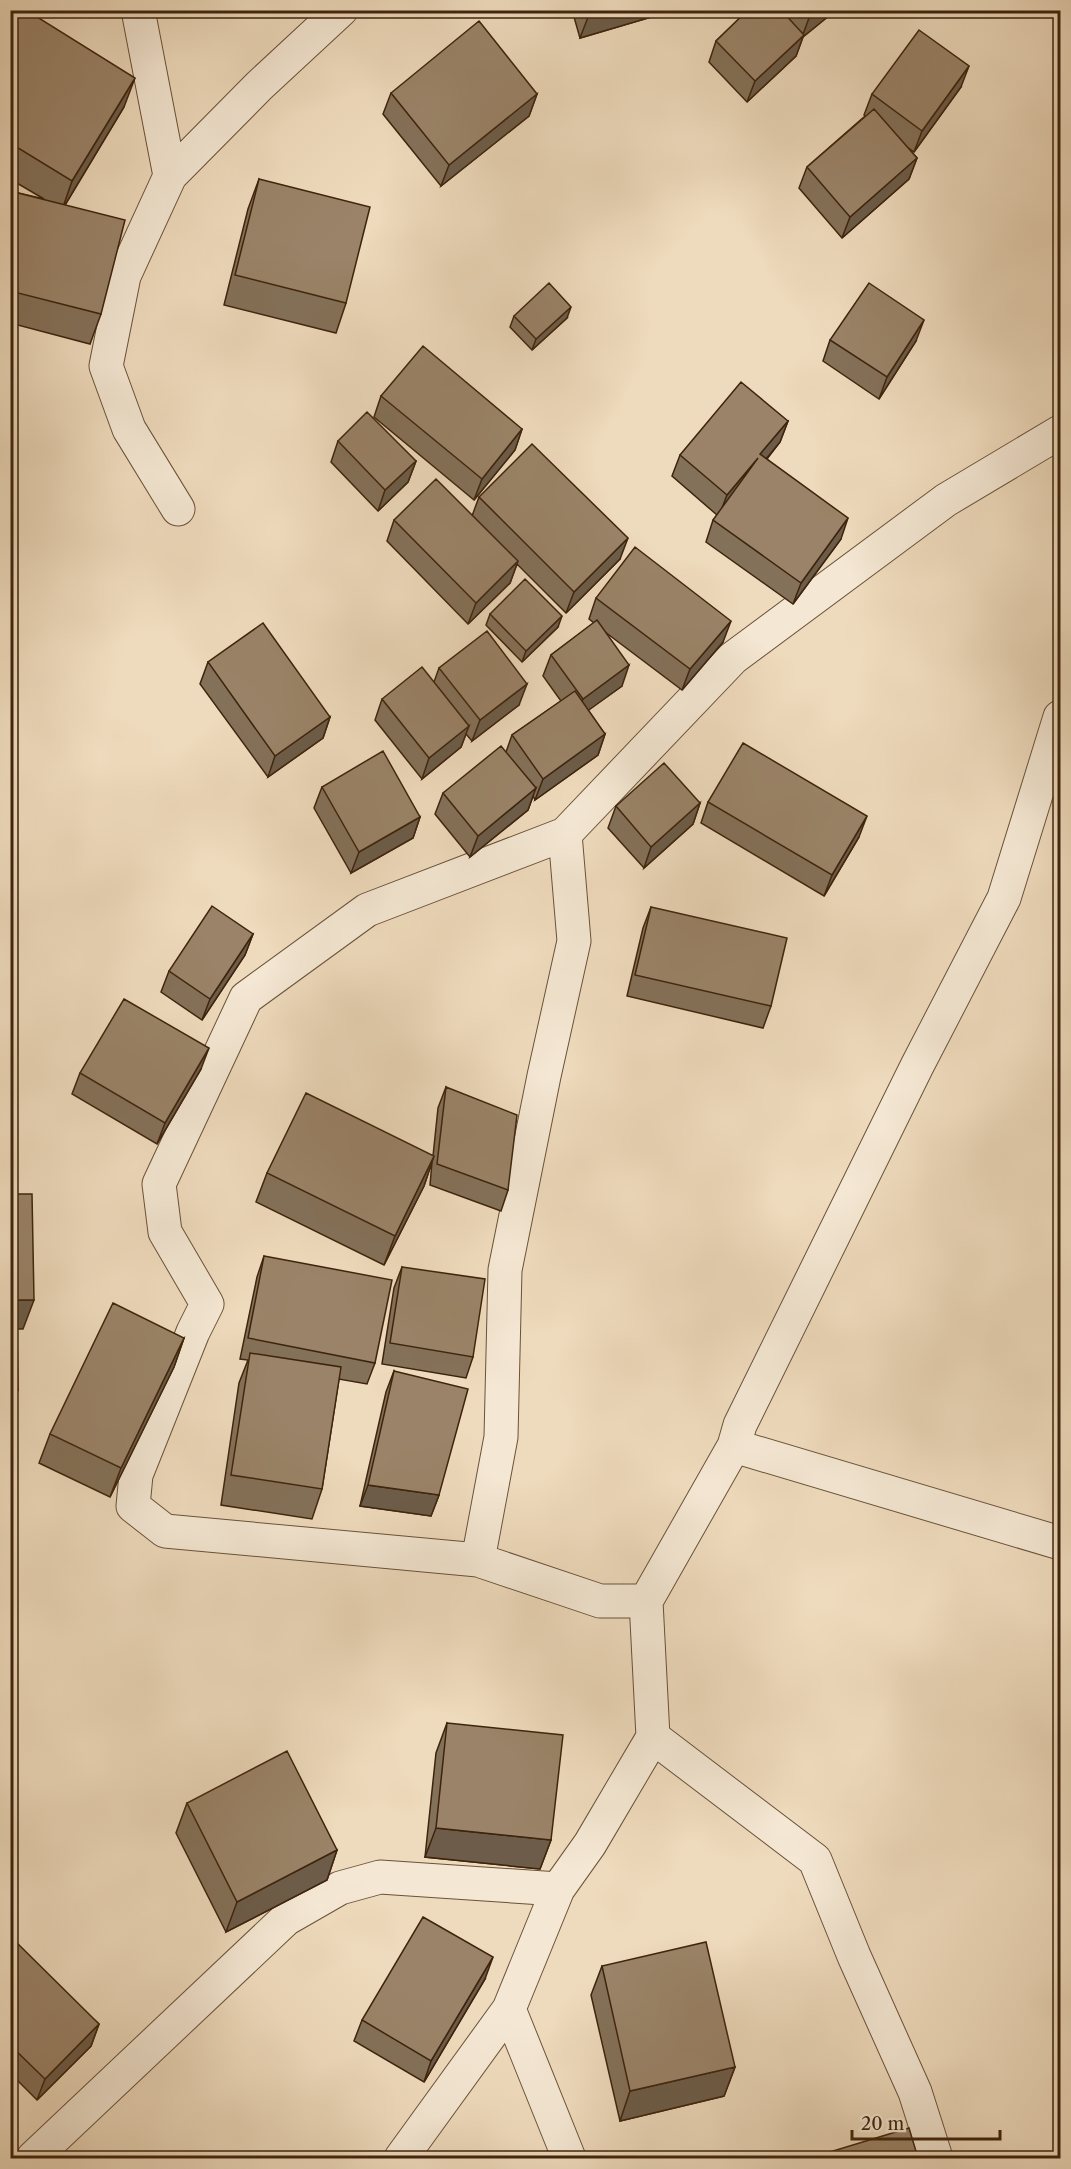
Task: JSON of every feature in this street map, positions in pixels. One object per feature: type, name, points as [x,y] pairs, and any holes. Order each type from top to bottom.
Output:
[{"type":"street","points":[[138,10],[170,176]]},
{"type":"street","points":[[178,509],[129,429],[106,366],[124,276],[170,176],[259,86],[341,10]]},
{"type":"street","points":[[646,1601],[600,1601],[478,1560],[165,1532],[133,1506],[136,1475],[193,1332],[207,1304],[165,1232],[159,1184],[246,998],[367,910],[565,834],[733,658],[945,500],[1060,432]]},
{"type":"street","points":[[401,2158],[509,2009],[558,1889],[590,1844],[653,1737],[646,1601],[734,1446],[740,1425],[906,1087],[1004,898],[1060,717]]},
{"type":"street","points":[[478,1560],[501,1437],[505,1270],[541,1088],[574,941],[565,834]]},
{"type":"street","points":[[734,1446],[1060,1543]]},
{"type":"street","points":[[653,1737],[814,1860],[915,2092],[936,2158]]},
{"type":"street","points":[[33,2158],[286,1918],[340,1888],[380,1877],[558,1889]]},
{"type":"street","points":[[509,2009],[569,2158]]},
{"type":"building","points":[[10,10],[26,10],[135,78],[72,181],[10,143]]},
{"type":"building","points":[[586,10],[609,10],[588,17]]},
{"type":"building","points":[[748,10],[781,10],[804,35],[755,81],[716,41]]},
{"type":"building","points":[[803,10],[818,10],[809,18]]},
{"type":"building","points":[[479,21],[537,94],[449,165],[391,93]]},
{"type":"building","points":[[919,30],[969,66],[922,131],[872,94]]},
{"type":"building","points":[[874,109],[917,158],[850,217],[807,167]]},
{"type":"building","points":[[259,179],[370,207],[346,303],[235,275]]},
{"type":"building","points":[[10,191],[125,220],[101,314],[10,291]]},
{"type":"building","points":[[549,283],[571,307],[536,339],[514,316]]},
{"type":"building","points":[[869,283],[924,320],[887,377],[830,340]]},
{"type":"building","points":[[423,346],[522,429],[482,479],[381,396]]},
{"type":"building","points":[[741,382],[788,421],[760,454],[848,518],[801,583],[713,520],[758,458],[727,495],[680,455]]},
{"type":"building","points":[[367,412],[416,461],[385,490],[338,441]]},
{"type":"building","points":[[532,444],[628,538],[574,592],[479,497]]},
{"type":"building","points":[[436,479],[518,561],[476,603],[394,520]]},
{"type":"building","points":[[635,547],[731,621],[690,669],[596,598]]},
{"type":"building","points":[[525,579],[562,616],[526,651],[490,614]]},
{"type":"building","points":[[597,620],[629,665],[583,699],[551,655]]},
{"type":"building","points":[[263,623],[330,717],[275,756],[208,662]]},
{"type":"building","points":[[487,631],[527,684],[480,720],[439,668]]},
{"type":"building","points":[[422,667],[469,726],[429,758],[382,699]]},
{"type":"building","points":[[575,691],[605,734],[543,779],[512,735]]},
{"type":"building","points":[[743,743],[867,816],[832,875],[708,802]]},
{"type":"building","points":[[501,746],[536,788],[478,836],[443,793]]},
{"type":"building","points":[[383,751],[420,817],[359,852],[322,787]]},
{"type":"building","points":[[664,763],[700,803],[651,847],[616,806]]},
{"type":"building","points":[[212,906],[253,934],[210,999],[169,971]]},
{"type":"building","points":[[651,907],[787,938],[771,1006],[635,975]]},
{"type":"building","points":[[124,999],[209,1048],[165,1123],[80,1073]]},
{"type":"building","points":[[446,1087],[517,1115],[508,1190],[437,1164]]},
{"type":"building","points":[[306,1093],[434,1156],[395,1236],[267,1173]]},
{"type":"building","points":[[10,1194],[32,1194],[34,1300],[10,1300]]},
{"type":"building","points":[[264,1256],[392,1280],[375,1363],[248,1338]]},
{"type":"building","points":[[402,1267],[485,1279],[473,1357],[390,1343]]},
{"type":"building","points":[[113,1303],[184,1338],[121,1468],[50,1434]]},
{"type":"building","points":[[10,1331],[17,1331],[18,1390],[10,1391]]},
{"type":"building","points":[[250,1353],[341,1367],[322,1489],[231,1475]]},
{"type":"building","points":[[394,1371],[468,1389],[439,1495],[368,1485]]},
{"type":"building","points":[[447,1723],[563,1735],[551,1840],[436,1828]]},
{"type":"building","points":[[287,1751],[337,1850],[237,1902],[187,1803]]},
{"type":"building","points":[[423,1917],[493,1957],[431,2061],[362,2020]]},
{"type":"building","points":[[15,1941],[99,2024],[45,2079],[10,2045],[10,1946]]},
{"type":"building","points":[[706,1942],[735,2067],[630,2091],[602,1966]]},
{"type":"building","points":[[909,2128],[918,2158],[810,2158]]}]
